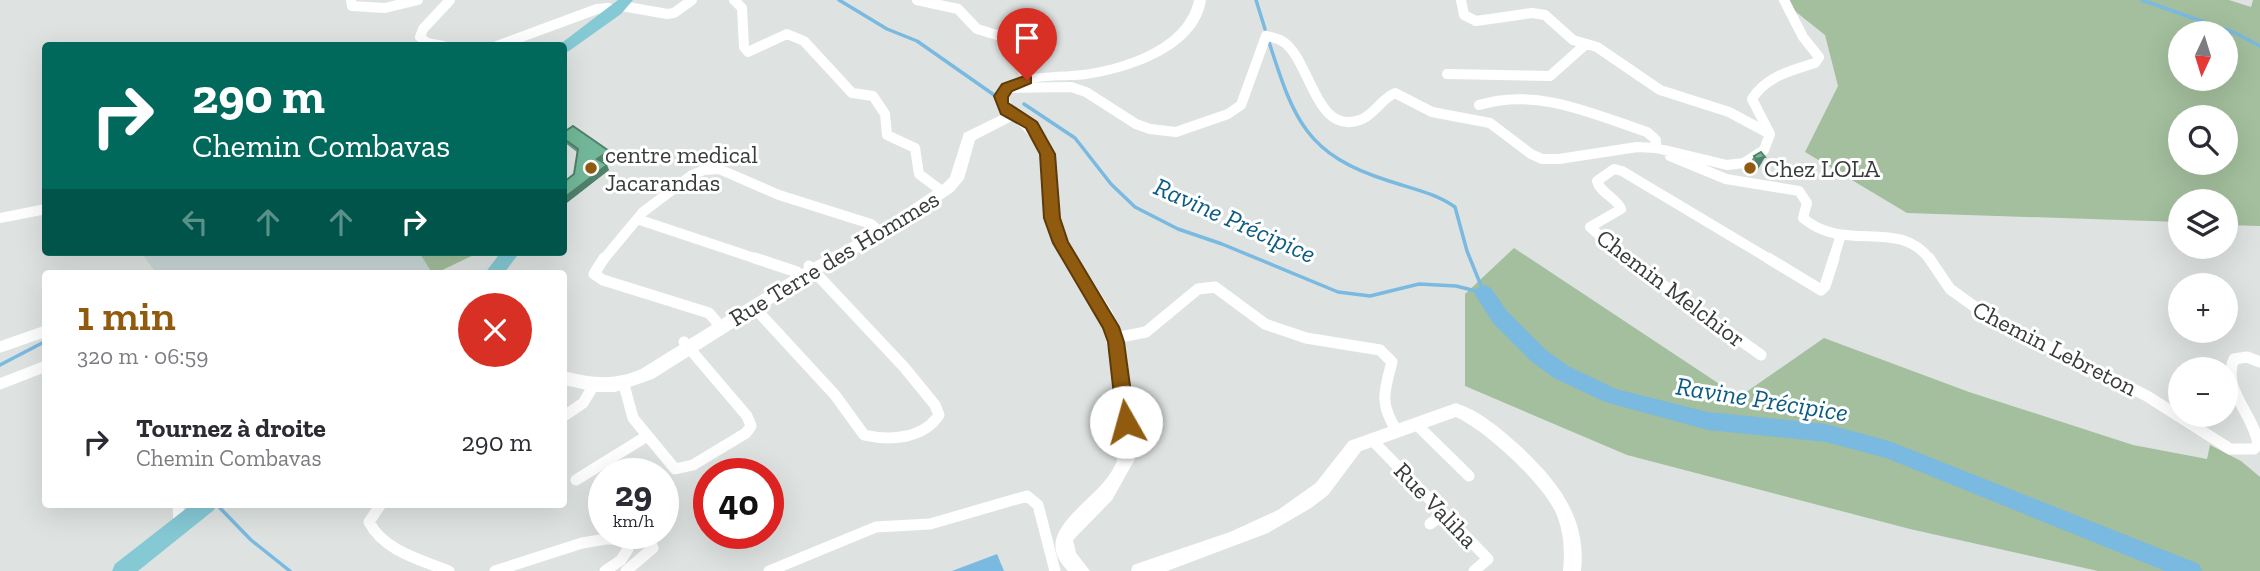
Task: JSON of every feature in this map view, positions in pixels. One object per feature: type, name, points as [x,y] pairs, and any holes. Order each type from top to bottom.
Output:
[{"type":"main road","points":[[567,46],[621,6]]},
{"type":"main road","points":[[496,270],[508,256]]},
{"type":"main road","points":[[122,571],[201,508]]},
{"type":"street","points":[[351,0],[352,6],[357,8],[391,7],[418,0]]},
{"type":"street","points":[[426,42],[420,37],[423,29],[450,0]]},
{"type":"street","points":[[508,42],[597,9],[621,6],[667,15],[692,0]]},
{"type":"street","points":[[734,0],[742,8],[744,47],[748,52],[763,49],[782,35],[794,36],[824,60],[849,91],[856,95],[873,96],[890,124],[887,135],[915,148],[919,174],[940,190]]},
{"type":"street","points":[[917,0],[958,9],[977,29],[1007,38],[1027,80]]},
{"type":"street","points":[[1081,571],[1069,559],[1064,546],[1065,533],[1072,523],[1103,497],[1124,465],[1129,442],[1115,338],[1104,312],[1061,243],[1052,218],[1048,154],[1043,143],[1032,125],[1010,113],[1001,96],[1007,88],[1027,80],[1105,70],[1166,45],[1193,25],[1199,14],[1200,0]]},
{"type":"street","points":[[1461,0],[1464,15],[1468,19],[1490,20],[1532,13],[1545,15],[1573,40],[1597,47],[1660,90],[1729,112],[1770,134]]},
{"type":"street","points":[[1007,88],[1071,88],[1086,92],[1150,129],[1183,130],[1228,114],[1241,105],[1262,42],[1266,36],[1273,36],[1289,46],[1324,110],[1335,119],[1347,123],[1371,115],[1388,95],[1395,93],[1432,112],[1490,123],[1531,154],[1542,159],[1559,159],[1637,147],[1656,148],[1716,164],[1744,163],[1764,150],[1770,134],[1752,99],[1755,93],[1771,79],[1815,63],[1819,57],[1803,37],[1784,0]]},
{"type":"street","points":[[1447,74],[1550,76],[1586,44]]},
{"type":"street","points":[[1479,104],[1494,100],[1568,104],[1647,132],[1656,140],[1656,148]]},
{"type":"street","name":"Rue Terre des Hommes","points":[[627,384],[716,321],[878,230],[957,179],[969,137],[1010,113]]},
{"type":"street","name":"Chemin Lebreton","points":[[1656,148],[1726,179],[1799,191],[1806,197],[1802,214],[1808,224],[1864,240],[1892,237],[1913,242],[1923,250],[1950,289],[1989,317],[2147,396],[2230,449],[2253,449],[2258,444],[2258,433],[2228,377],[2228,367],[2234,359],[2247,357],[2260,362]]},
{"type":"street","points":[[716,321],[709,313],[603,280],[594,274],[595,269],[638,219],[692,175],[712,169],[725,172],[779,195],[878,230]]},
{"type":"street","name":"Chemin Melchior","points":[[1761,355],[1641,271],[1591,230],[1593,224],[1621,209],[1597,181],[1615,169],[1815,289],[1821,290],[1825,286],[1841,235]]},
{"type":"street","points":[[0,218],[42,210]]},
{"type":"street","points":[[638,219],[806,269],[935,405],[939,415],[935,425],[925,430],[886,438],[864,435],[835,395],[753,306]]},
{"type":"street","name":"Rue Terre des Hommes","points":[[686,344],[753,306],[806,269]]},
{"type":"street","points":[[1115,338],[1146,332],[1198,289],[1215,287],[1265,324],[1306,338],[1380,350],[1387,355],[1392,362],[1383,402],[1384,411],[1398,431]]},
{"type":"street","points":[[0,347],[42,333]]},
{"type":"street","points":[[567,379],[594,385],[627,384],[633,418],[647,436],[675,469],[693,465],[746,433],[751,426],[747,416],[686,344]]},
{"type":"street","points":[[0,384],[42,368]]},
{"type":"street","points":[[567,414],[583,403],[594,385]]},
{"type":"street","points":[[1140,571],[1189,556],[1265,524],[1310,499],[1324,487],[1355,446],[1456,410],[1465,411],[1482,424],[1558,499],[1573,542],[1572,571]]},
{"type":"street","points":[[1416,424],[1469,476]]},
{"type":"street","points":[[576,480],[647,436]]},
{"type":"street","name":"Rue Valiha","points":[[1371,439],[1488,559],[1474,571]]},
{"type":"street","points":[[769,571],[876,527],[930,524],[1027,496],[1038,505],[1055,571]]},
{"type":"street","points":[[177,508],[179,525]]},
{"type":"street","points":[[378,508],[369,522],[374,532],[408,554],[449,571]]},
{"type":"street","points":[[1430,524],[1444,514]]},
{"type":"street","points":[[495,571],[588,541]]},
{"type":"street","points":[[605,571],[621,560],[628,549]]},
{"type":"street","points":[[626,571],[652,549]]},
{"type":"shaded area","points":[[144,256],[421,256],[430,270],[154,270]]},
{"type":"green space","points":[[1781,0],[2229,0],[2251,7],[2253,0],[2260,0],[2260,226],[2238,225],[2238,189],[2168,189],[2168,222],[1907,213],[1805,152],[1838,86],[1825,35]]},
{"type":"green space","points":[[1514,248],[1739,397],[1824,338],[1969,392],[2133,445],[2207,459],[2210,445],[2241,461],[2260,477],[2260,571],[2098,571],[1910,529],[1627,455],[1465,386],[1465,294]]},
{"type":"green space","points":[[421,256],[472,256],[442,270],[430,270]]},
{"type":"water","points":[[997,554],[1004,571],[952,571]]},
{"type":"building","name":"centre medical Jacarandas","points":[[573,126],[609,151],[597,159],[607,165],[567,196],[567,180],[574,174],[578,149],[567,141],[567,130]]},
{"type":"building","points":[[1761,152],[1765,157],[1756,159],[1754,156]]},
{"type":"waterway","name":"Ravine Précipice","points":[[839,0],[887,29],[917,41],[997,97]]},
{"type":"waterway","points":[[1256,0],[1265,29]]},
{"type":"waterway","points":[[2142,0],[2235,33],[2260,46]]},
{"type":"waterway","name":"Ravine Précipice","points":[[1024,104],[1075,138],[1111,184],[1135,207],[1178,229],[1222,244],[1338,292],[1370,296],[1419,284],[1456,286],[1484,293],[1467,251],[1455,207],[1432,195],[1361,171],[1321,146],[1307,131],[1296,113],[1269,42]]},
{"type":"waterway","name":"Ravine Précipice","points":[[1484,293],[1500,317],[1539,356],[1561,372],[1612,396],[1708,421],[1826,433],[1889,450],[2191,571]]},
{"type":"waterway","points":[[0,365],[42,343]]},
{"type":"waterway","points":[[220,508],[251,540],[290,571]]},
{"type":"place","name":"centre medical Jacarandas","points":[[591,168]]},
{"type":"place","name":"Chez LOLA","points":[[1750,168]]},
{"type":"route","points":[[1027,80],[1007,88],[1001,96],[1001,103],[1006,110],[1032,125],[1048,154],[1052,218],[1068,256],[1111,327],[1116,342],[1126,422]]}]
